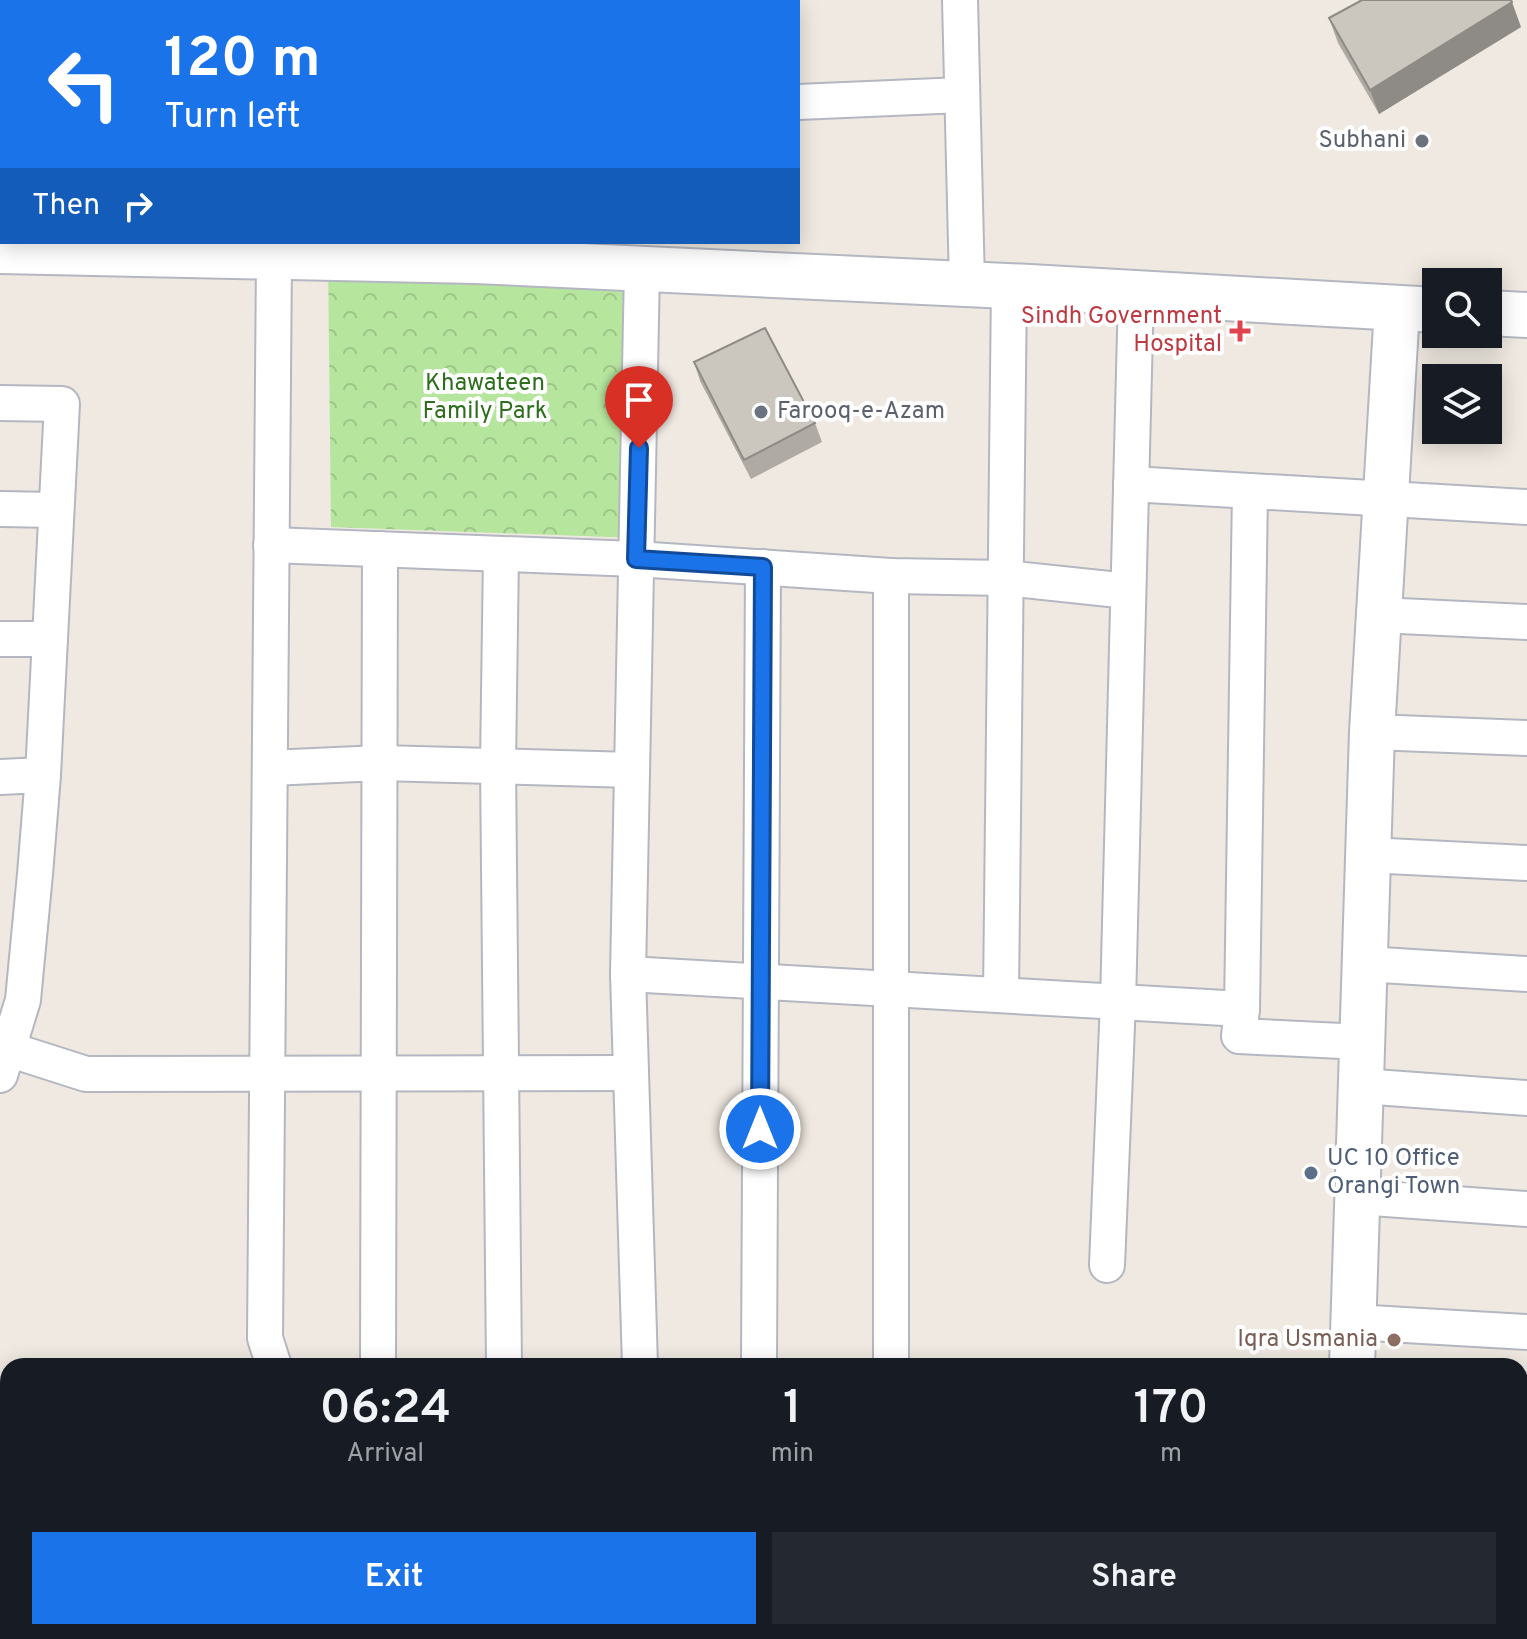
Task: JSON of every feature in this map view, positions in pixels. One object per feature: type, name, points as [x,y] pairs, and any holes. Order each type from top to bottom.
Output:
[{"type":"main road","points":[[0,251],[74,248],[274,257],[456,251],[642,269],[1417,309],[1386,500],[1372,732],[1352,1358]]},
{"type":"main road","points":[[1502,314],[1527,315]]},
{"type":"street","points":[[960,0],[962,95],[988,285],[1006,578],[1001,995]]},
{"type":"street","points":[[800,102],[962,95]]},
{"type":"street","points":[[271,1358],[265,1338],[274,257]]},
{"type":"street","points":[[640,1358],[628,974],[642,269]]},
{"type":"street","points":[[1107,1265],[1118,1002],[1136,293]]},
{"type":"street","points":[[0,403],[62,404],[43,775],[13,953],[23,1000],[4,1062],[86,1074],[631,1073]]},
{"type":"street","points":[[1131,484],[1527,507]]},
{"type":"street","points":[[1250,491],[1242,1009],[1239,1036],[1362,1042]]},
{"type":"street","points":[[0,509],[56,510]]},
{"type":"street","points":[[271,545],[636,559],[891,576],[1006,578],[1128,591]]},
{"type":"street","points":[[378,1358],[380,549]]},
{"type":"street","points":[[501,554],[498,765],[504,1358]]},
{"type":"street","points":[[759,1358],[763,567]]},
{"type":"street","points":[[891,576],[891,1358]]},
{"type":"street","points":[[1379,615],[1527,622]]},
{"type":"street","points":[[0,639],[50,639]]},
{"type":"street","points":[[1372,732],[1527,738]]},
{"type":"street","points":[[270,768],[380,763],[632,770]]},
{"type":"street","points":[[0,777],[43,775]]},
{"type":"street","points":[[1368,855],[1527,863]]},
{"type":"street","points":[[1365,964],[1527,974]]},
{"type":"street","points":[[628,974],[1242,1009]]},
{"type":"street","points":[[1361,1086],[1527,1098]]},
{"type":"street","points":[[1358,1197],[1527,1209]]},
{"type":"street","points":[[1353,1322],[1527,1332]]},
{"type":"green space","name":"Khawateen Family Park","points":[[328,258],[642,269],[637,538],[331,527]]},
{"type":"building","points":[[1362,0],[1512,2],[1370,90],[1329,18]]},
{"type":"building","name":"Farooq-e-Azam","points":[[765,328],[815,423],[744,460],[694,362]]},
{"type":"place","name":"Subhani","points":[[1422,141]]},
{"type":"place","name":"Sindh Government Hospital","points":[[1240,331]]},
{"type":"place","name":"Farooq-e-Azam","points":[[761,412]]},
{"type":"place","name":"UC 10 Office Orangi Town","points":[[1311,1173]]},
{"type":"place","name":"Iqra Usmania","points":[[1394,1340]]},
{"type":"route","points":[[639,448],[636,559],[763,567],[760,1129]]}]
